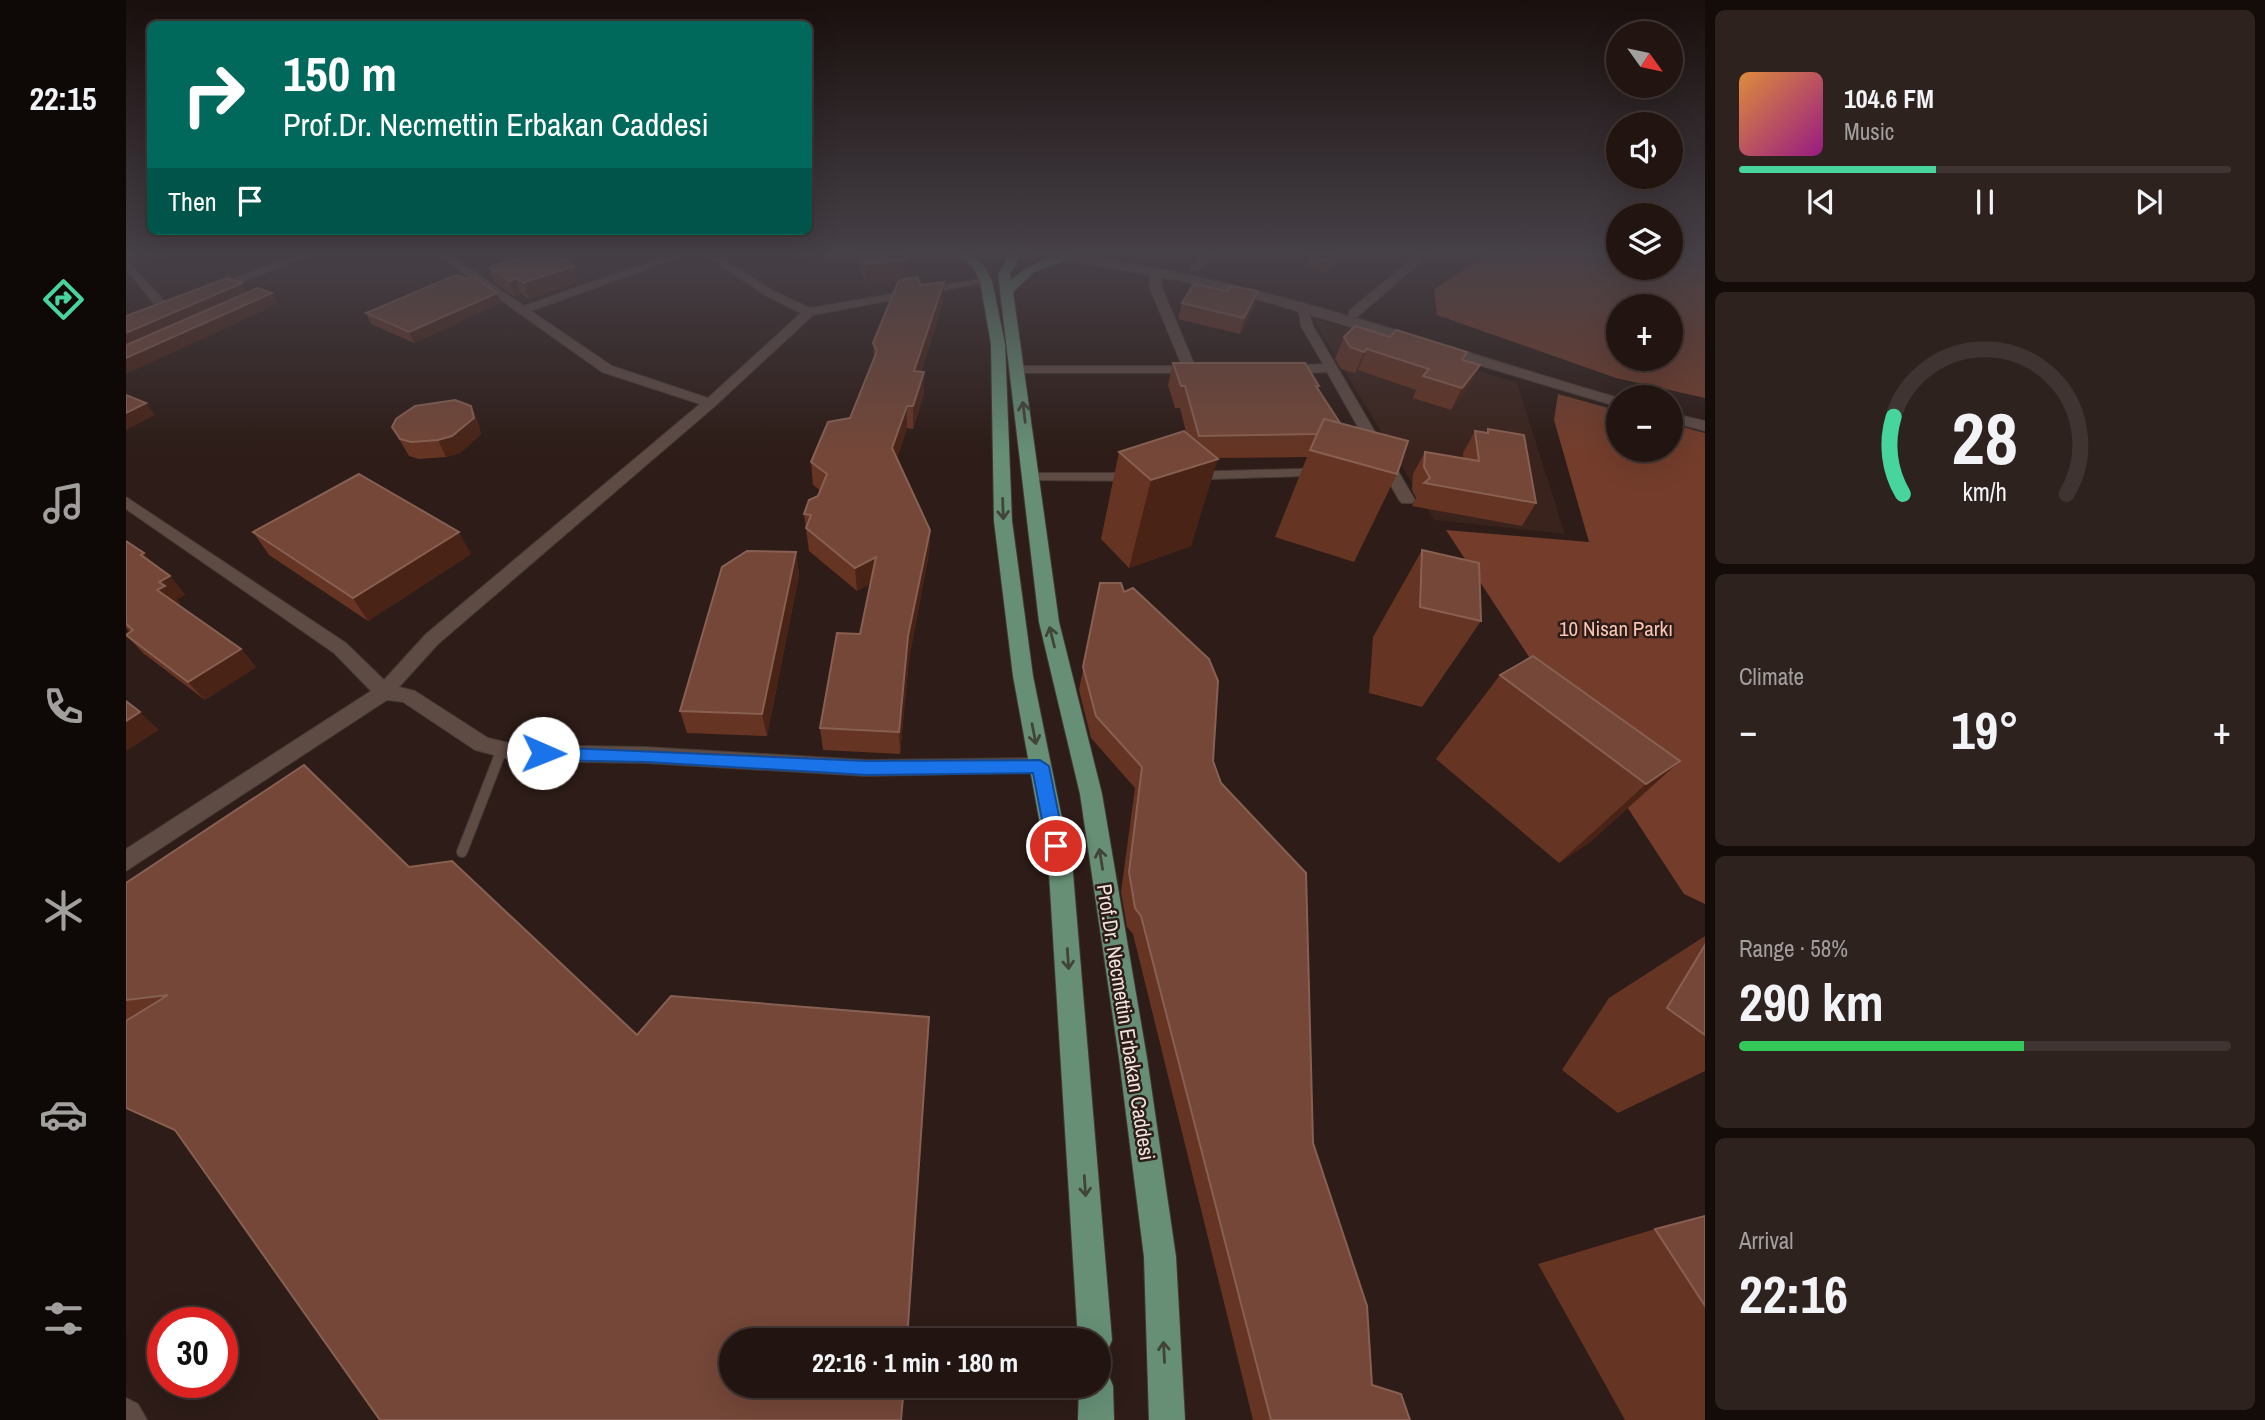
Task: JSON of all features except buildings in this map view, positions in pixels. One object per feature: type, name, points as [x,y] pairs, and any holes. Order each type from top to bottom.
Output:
[{"type":"main road","name":"Prof.Dr. Necmettin Erbakan Caddesi","points":[[997,320],[1003,521],[1023,676],[1061,873],[1093,1328]]},
{"type":"main road","name":"Prof.Dr. Necmettin Erbakan Caddesi","points":[[1005,320],[1018,370],[1049,622],[1091,794],[1135,1071],[1160,1257],[1167,1420]]},
{"type":"main road","points":[[1096,1398],[1097,1420]]},
{"type":"street","points":[[534,320],[607,369],[633,380],[710,403]]},
{"type":"street","points":[[126,861],[384,692],[432,639],[710,403],[800,320]]},
{"type":"street","points":[[1170,320],[1190,370]]},
{"type":"street","points":[[1305,320],[1382,470],[1407,500]]},
{"type":"street","points":[[1340,320],[1606,399]]},
{"type":"street","points":[[1374,320],[1606,388]]},
{"type":"street","points":[[1267,370],[1331,368]]},
{"type":"street","points":[[1018,370],[1216,370]]},
{"type":"street","points":[[1683,410],[1705,415]]},
{"type":"street","points":[[1683,420],[1705,426]]},
{"type":"street","points":[[1031,477],[1348,471]]},
{"type":"street","points":[[126,502],[340,648],[384,692],[408,696],[482,744],[517,753],[646,755],[867,768],[1040,766]]},
{"type":"lane","points":[[462,852],[502,749]]},
{"type":"shaded area","points":[[1314,320],[1517,383],[1565,534],[1434,520]]},
{"type":"green space","points":[[1452,320],[1606,320],[1606,371],[1683,371],[1683,320],[1705,320],[1705,398],[1683,393],[1683,385],[1647,385],[1616,378]]},
{"type":"green space","name":"10 Nisan Parkı","points":[[1558,394],[1606,407],[1606,462],[1683,462],[1683,427],[1705,433],[1705,904],[1684,894],[1446,530],[1589,542],[1554,420]]},
{"type":"route","points":[[543,753],[646,755],[867,768],[1040,766],[1056,846]]}]
